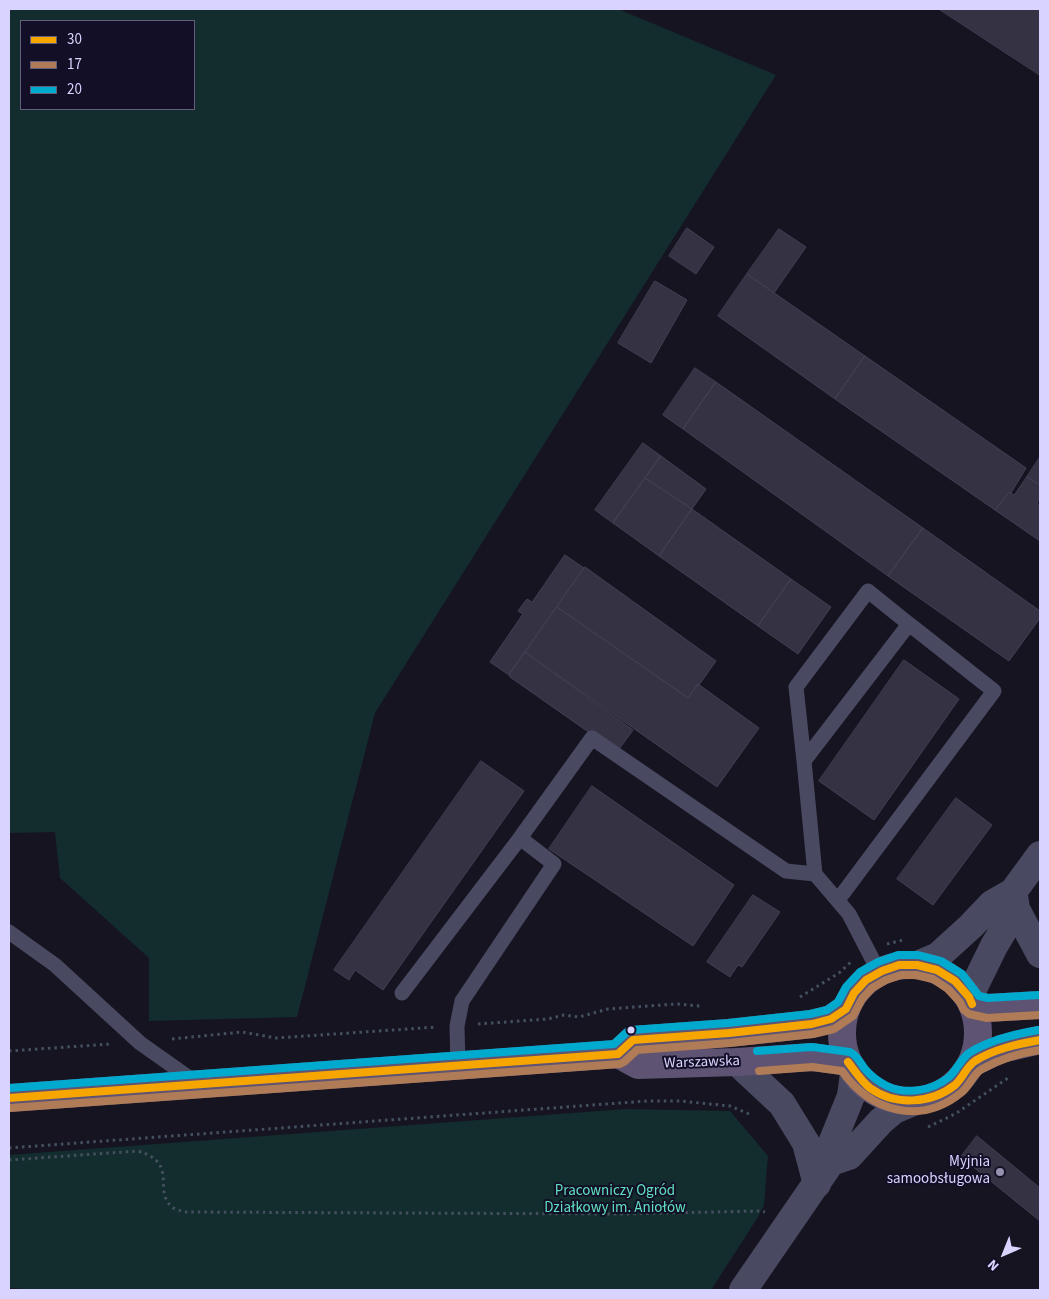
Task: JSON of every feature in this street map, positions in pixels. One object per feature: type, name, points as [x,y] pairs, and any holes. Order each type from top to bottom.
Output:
[{"type":"main road","points":[[874,961],[899,965],[917,964],[937,970],[955,981],[970,1000],[978,1024],[978,1044],[972,1064],[958,1083],[937,1097],[913,1102],[891,1099],[870,1089],[851,1067],[842,1036],[846,1009],[854,993],[866,980],[874,961]]},
{"type":"main road","points":[[970,1000],[987,1008],[1040,1005]]},
{"type":"main road","name":"Warszawska","points":[[846,1009],[831,1019],[812,1024],[729,1033],[634,1040],[618,1054],[638,1065],[737,1062],[812,1057],[851,1067]]},
{"type":"main road","points":[[972,1064],[1001,1049],[1040,1040]]},
{"type":"main road","points":[[9,1098],[618,1054]]},
{"type":"street","points":[[970,1000],[1014,900],[1040,855]]},
{"type":"street","points":[[1014,900],[1040,954]]},
{"type":"street","points":[[917,964],[938,956],[992,904],[1014,900]]},
{"type":"street","points":[[737,1062],[782,1104],[824,1173]]},
{"type":"street","points":[[743,1290],[824,1173],[832,1143],[851,1096],[851,1067]]},
{"type":"street","points":[[824,1173],[849,1156],[881,1121],[894,1110],[913,1102]]},
{"type":"lane","points":[[838,900],[994,691],[868,592],[796,687],[815,874],[849,914],[874,961]]},
{"type":"lane","points":[[804,761],[909,624]]},
{"type":"lane","points":[[402,993],[520,838],[592,738],[786,871],[815,874]]},
{"type":"lane","points":[[458,1066],[457,1026],[462,1002],[554,864],[520,838]]},
{"type":"lane","points":[[9,932],[55,965],[140,1043],[199,1085]]},
{"type":"path","points":[[792,999],[800,997],[839,973],[855,958],[874,961],[882,945],[908,939]]},
{"type":"path","points":[[166,1040],[242,1032],[276,1038],[548,1019],[564,1015],[579,1017],[608,1008],[676,1004],[704,1006]]},
{"type":"path","points":[[9,1051],[114,1044]]},
{"type":"path","points":[[922,1130],[955,1114],[1013,1074]]},
{"type":"path","points":[[9,1148],[648,1101],[680,1101],[730,1106],[762,1120],[782,1104]]},
{"type":"path","points":[[9,1160],[138,1151],[147,1154],[156,1161],[162,1169],[165,1195],[168,1203],[184,1212],[621,1214],[761,1211],[791,1221]]},
{"type":"green space","points":[[9,9],[618,9],[776,75],[375,713],[297,1017],[149,1021],[149,958],[60,878],[55,832],[9,833]]},
{"type":"green space","name":"Pracowniczy Ogród Działkowy im. Aniołów","points":[[626,1109],[730,1111],[768,1156],[764,1205],[711,1290],[40,1290],[9,1288],[9,1155]]},
{"type":"building","points":[[939,9],[1040,9],[1040,75]]},
{"type":"building","points":[[687,228],[714,247],[696,274],[669,256]]},
{"type":"building","points":[[779,229],[806,247],[774,293],[747,274]]},
{"type":"building","points":[[747,274],[865,356],[835,399],[718,316]]},
{"type":"building","points":[[655,281],[687,300],[651,363],[618,343]]},
{"type":"building","points":[[865,356],[1026,468],[1011,493],[1009,492],[995,510],[835,399]]},
{"type":"building","points":[[695,368],[716,382],[683,429],[663,415]]},
{"type":"building","points":[[716,382],[923,528],[888,576],[683,429]]},
{"type":"building","points":[[643,443],[661,456],[613,523],[595,510]]},
{"type":"building","points":[[661,456],[706,489],[692,509],[645,478]]},
{"type":"building","points":[[1040,457],[1040,485],[1027,477]]},
{"type":"building","points":[[1027,477],[1040,485],[1040,498],[1037,503],[1040,506],[1040,541],[995,510],[1009,492],[1014,495]]},
{"type":"building","points":[[645,478],[692,509],[659,556],[613,523]]},
{"type":"building","points":[[692,509],[791,579],[758,626],[659,556]]},
{"type":"building","points":[[923,528],[1040,611],[1040,618],[1009,661],[888,576]]},
{"type":"building","points":[[565,555],[584,568],[509,675],[490,662],[523,614],[518,611],[527,599],[532,602]]},
{"type":"building","points":[[585,567],[716,661],[688,698],[557,607]]},
{"type":"building","points":[[791,579],[831,607],[798,654],[758,626]]},
{"type":"building","points":[[557,607],[688,698],[698,684],[759,728],[717,787],[525,652]]},
{"type":"building","points":[[525,652],[633,730],[617,752],[510,677],[509,675]]},
{"type":"building","points":[[904,660],[959,699],[874,820],[819,781]]},
{"type":"building","points":[[481,761],[524,791],[383,990],[355,970],[349,980],[334,970]]},
{"type":"building","points":[[592,786],[734,885],[693,946],[549,849]]},
{"type":"building","points":[[956,798],[992,825],[933,905],[897,879]]},
{"type":"building","points":[[753,895],[780,912],[742,967],[738,965],[730,977],[707,962]]},
{"type":"building","name":"Myjnia samoobsługowa","points":[[977,1136],[1040,1188],[1040,1221],[961,1157]]},
{"type":"transit line","name":"20","points":[[9,1088],[614,1044],[631,1030],[728,1023],[810,1014],[827,1010],[838,1002],[846,987],[860,972],[878,962],[898,955],[918,955],[941,961],[962,974],[979,996],[988,998],[1039,995]]},
{"type":"transit line","name":"30","points":[[9,1098],[618,1054],[633,1040],[729,1033],[812,1024],[831,1019],[846,1009],[854,993],[866,980],[882,971],[899,965],[917,965],[937,970],[955,981],[969,997],[972,1004]]},
{"type":"transit line","name":"17","points":[[10,1108],[620,1064],[637,1050],[730,1043],[813,1034],[834,1029],[853,1016],[862,999],[872,988],[886,980],[901,975],[916,975],[933,979],[948,989],[969,1014],[987,1018],[1040,1015]]},
{"type":"transit line","name":"20","points":[[757,1051],[812,1047],[850,1052],[867,1072],[881,1083],[894,1089],[910,1091],[935,1086],[942,1082],[952,1074],[969,1053],[985,1044],[1038,1030]]},
{"type":"transit line","name":"30","points":[[848,1062],[861,1079],[880,1094],[902,1100],[924,1099],[935,1096],[955,1085],[972,1063],[982,1057],[1023,1043],[1040,1040]]},
{"type":"transit line","name":"17","points":[[759,1071],[812,1067],[842,1071],[854,1085],[882,1105],[898,1110],[914,1111],[930,1109],[946,1103],[962,1092],[976,1074],[989,1065],[1010,1057],[1040,1050]]},
{"type":"place","name":"Myjnia samoobsługowa","points":[[1000,1172]]}]
